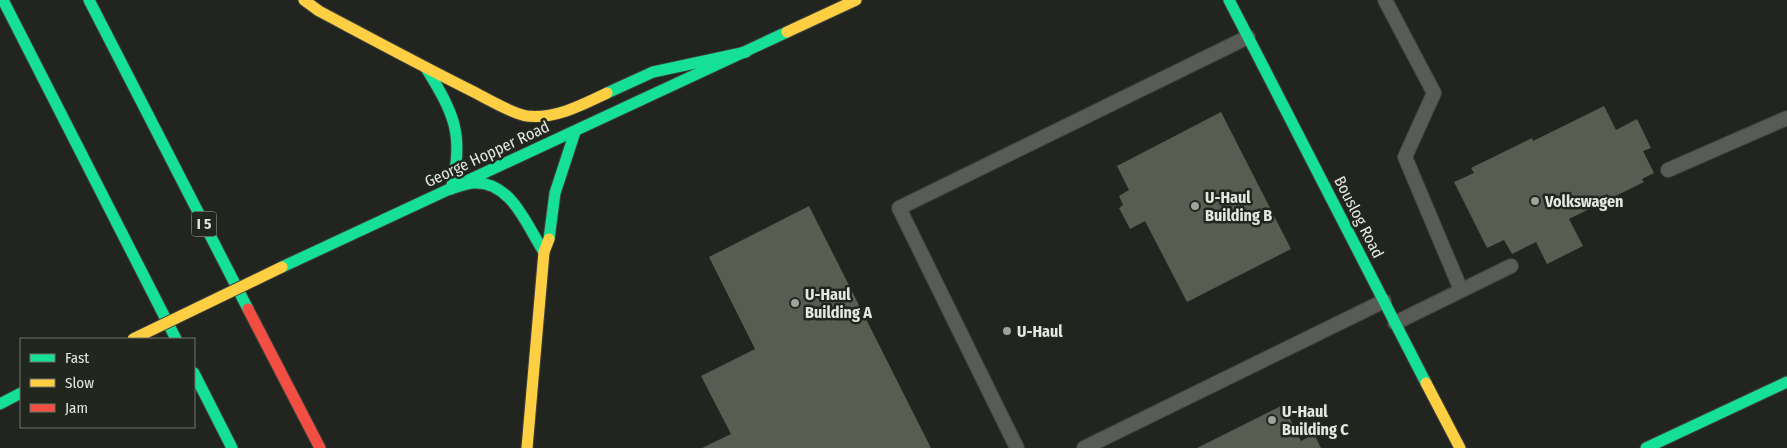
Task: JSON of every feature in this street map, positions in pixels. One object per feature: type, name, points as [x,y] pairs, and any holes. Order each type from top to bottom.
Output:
[{"type":"main road","points":[[3,0],[175,338]]},
{"type":"main road","name":"I 5","points":[[88,0],[320,448]]},
{"type":"main road","points":[[304,0],[319,11],[426,68],[501,106],[526,116],[555,115],[580,106],[653,72],[746,52]]},
{"type":"main road","name":"George Hopper Road","points":[[135,338],[282,267],[856,0]]},
{"type":"main road","name":"Bouslog Road","points":[[1229,0],[1460,448]]},
{"type":"main road","points":[[426,68],[451,111],[457,131],[459,148],[451,189]]},
{"type":"main road","points":[[527,448],[544,252],[549,243],[555,193],[575,132]]},
{"type":"main road","points":[[451,189],[476,182],[489,185],[505,194],[523,214],[544,252]]},
{"type":"main road","points":[[195,375],[232,448]]},
{"type":"main road","points":[[1646,448],[1787,382]]},
{"type":"main road","points":[[0,404],[20,394]]},
{"type":"lane","points":[[1385,0],[1434,93],[1405,157],[1461,290]]},
{"type":"lane","points":[[1017,448],[899,208],[1248,37]]},
{"type":"lane","points":[[1668,170],[1787,118]]},
{"type":"lane","points":[[1395,323],[1511,266]]},
{"type":"lane","points":[[1084,448],[1384,301]]},
{"type":"building","name":"Volkswagen","points":[[1604,106],[1616,130],[1637,119],[1651,148],[1643,151],[1654,173],[1642,179],[1644,182],[1569,219],[1583,246],[1547,264],[1536,242],[1512,254],[1504,240],[1487,248],[1454,182],[1474,173],[1471,168],[1532,138],[1533,141]]},
{"type":"building","name":"U-Haul Building B","points":[[1221,112],[1291,249],[1187,302],[1145,221],[1130,229],[1119,208],[1123,205],[1119,196],[1129,190],[1117,166]]},
{"type":"building","name":"U-Haul Building A","points":[[809,206],[931,448],[702,448],[731,434],[701,376],[755,349],[709,257]]},
{"type":"building","name":"U-Haul Building C","points":[[1283,405],[1301,441],[1314,434],[1321,448],[1197,448]]},
{"type":"traffic: fast","points":[[3,0],[175,338]]},
{"type":"traffic: fast","points":[[89,0],[248,309]]},
{"type":"traffic: fast","points":[[1229,0],[1426,383]]},
{"type":"traffic: fast","points":[[282,267],[787,32]]},
{"type":"traffic: fast","points":[[607,93],[653,72],[746,52]]},
{"type":"traffic: fast","points":[[426,68],[444,98],[457,139],[457,154],[451,189]]},
{"type":"traffic: fast","points":[[549,239],[555,193],[575,132]]},
{"type":"traffic: fast","points":[[451,189],[474,183],[487,184],[499,189],[517,207],[544,252]]},
{"type":"traffic: fast","points":[[195,375],[232,448]]},
{"type":"traffic: fast","points":[[1646,448],[1787,382]]},
{"type":"traffic: fast","points":[[0,404],[20,394]]},
{"type":"traffic: slow","points":[[304,0],[319,11],[521,115],[538,116],[558,113],[607,93]]},
{"type":"traffic: slow","points":[[787,32],[856,0]]},
{"type":"traffic: slow","points":[[527,448],[544,252],[549,239]]},
{"type":"traffic: slow","points":[[135,338],[282,267]]},
{"type":"traffic: slow","points":[[1426,383],[1460,448]]},
{"type":"traffic: jam","points":[[248,309],[320,448]]},
{"type":"place","name":"Volkswagen","points":[[1535,201]]},
{"type":"place","name":"U-Haul Building B","points":[[1195,206]]},
{"type":"place","name":"U-Haul Building A","points":[[795,303]]},
{"type":"place","name":"U-Haul","points":[[1007,331]]},
{"type":"place","name":"U-Haul Building C","points":[[1272,420]]}]
